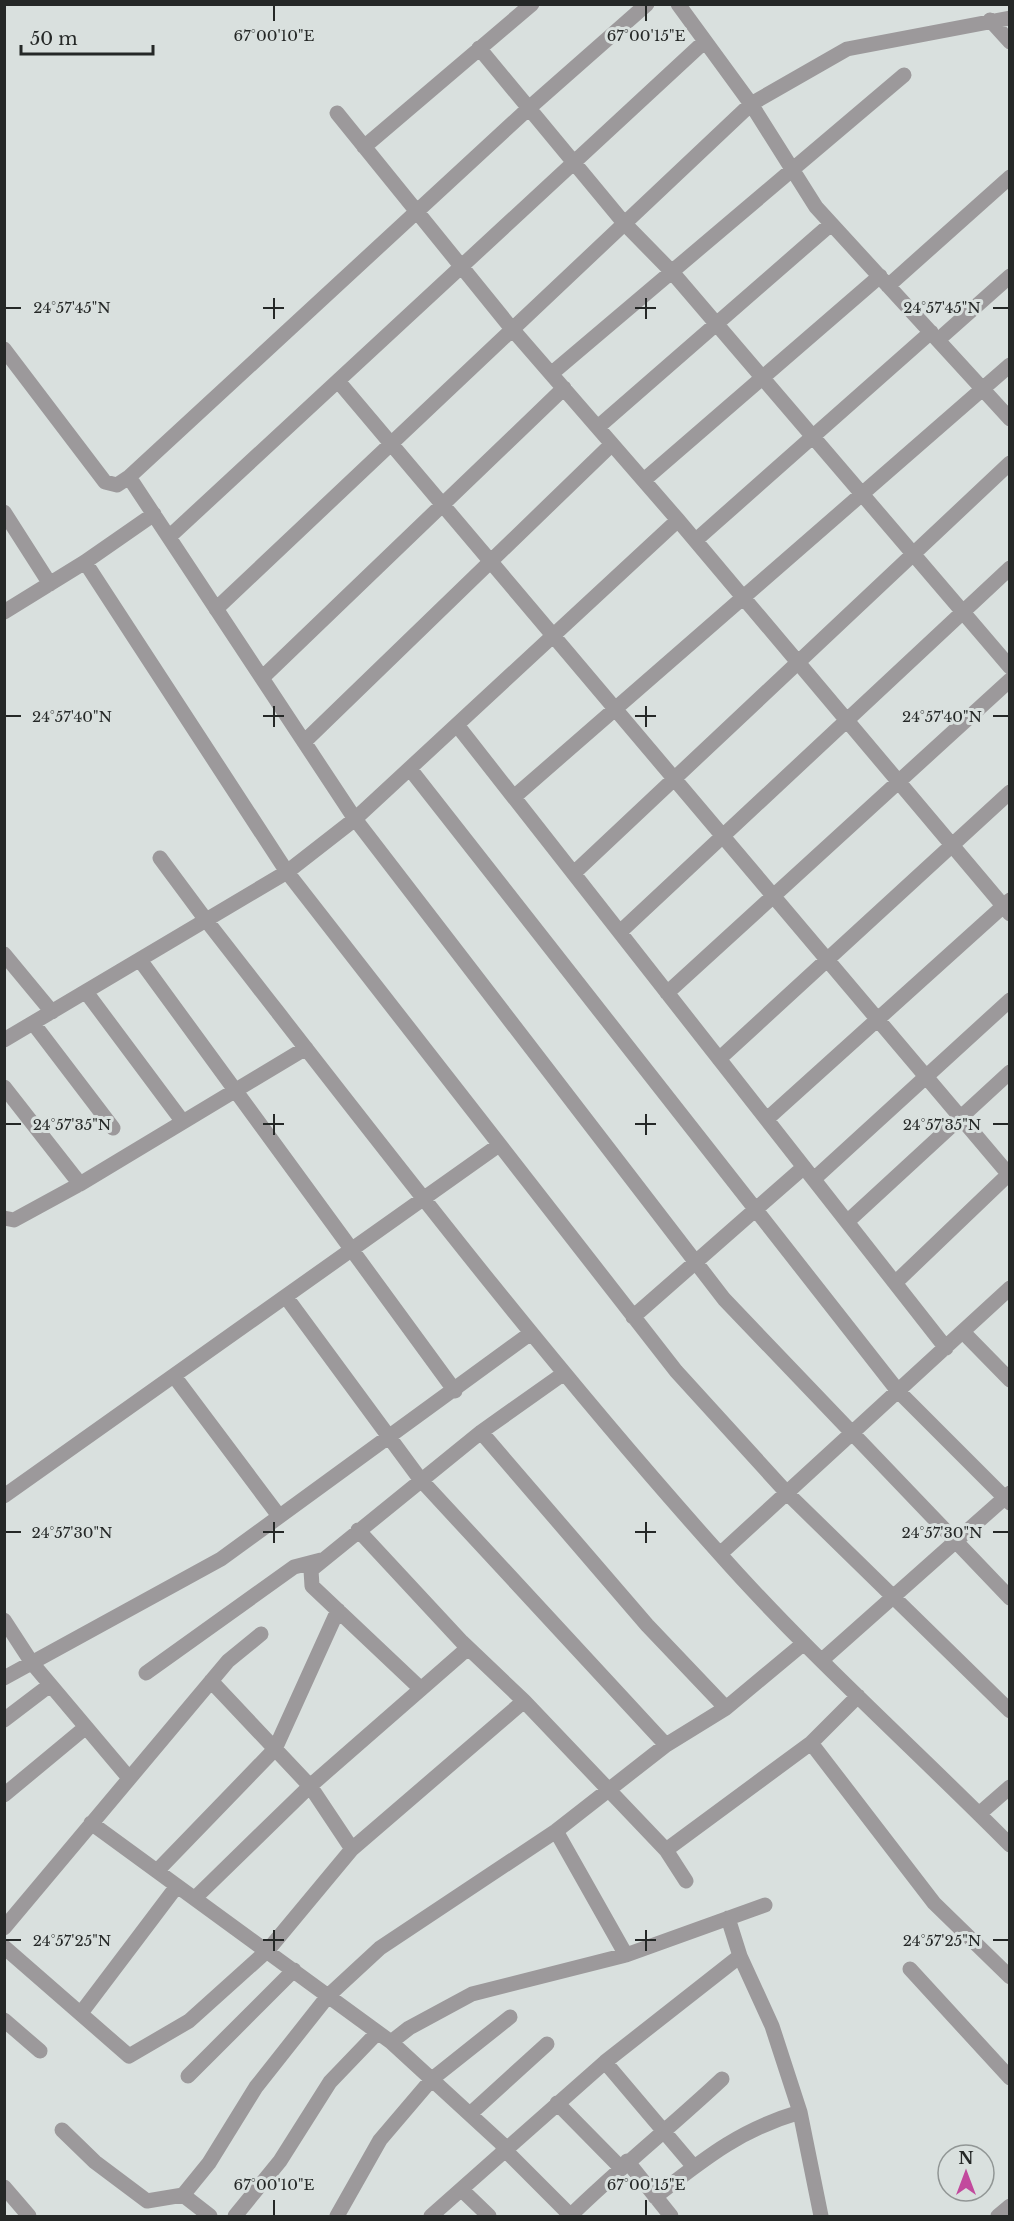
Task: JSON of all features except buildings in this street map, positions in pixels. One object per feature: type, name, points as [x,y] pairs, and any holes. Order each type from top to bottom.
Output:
[{"type":"street","points":[[364,147],[532,4]]},
{"type":"street","points":[[4,349],[105,482],[117,485],[129,477],[529,108],[647,4]]},
{"type":"street","points":[[678,4],[751,104],[816,207],[1010,419]]},
{"type":"street","points":[[216,609],[751,104],[848,49],[1010,18]]},
{"type":"street","points":[[990,20],[1010,42]]},
{"type":"street","points":[[169,537],[704,42]]},
{"type":"street","points":[[480,48],[624,223],[672,272],[1010,667]]},
{"type":"street","points":[[551,374],[904,75]]},
{"type":"street","points":[[337,113],[512,328],[696,540],[951,845],[1007,907],[877,1019],[767,1119]]},
{"type":"street","points":[[644,480],[763,378],[1010,177]]},
{"type":"street","points":[[598,427],[831,224]]},
{"type":"street","points":[[696,540],[813,436],[1010,276]]},
{"type":"street","points":[[513,797],[1010,365]]},
{"type":"street","points":[[338,381],[1009,1174],[895,1283]]},
{"type":"street","points":[[262,678],[564,388]]},
{"type":"street","points":[[304,742],[612,444]]},
{"type":"street","points":[[573,873],[1010,463]]},
{"type":"street","points":[[129,477],[355,819],[724,1299],[1010,1598]]},
{"type":"street","points":[[4,512],[50,584]]},
{"type":"street","points":[[4,612],[85,562],[154,514]]},
{"type":"street","points":[[4,1040],[287,872],[355,819],[678,520]]},
{"type":"street","points":[[85,562],[287,872],[676,1371],[787,1493],[1010,1711]]},
{"type":"street","points":[[620,932],[1010,568]]},
{"type":"street","points":[[667,993],[1010,680]]},
{"type":"street","points":[[457,725],[946,1348]]},
{"type":"street","points":[[410,769],[898,1391],[1008,1498],[955,1541],[822,1660]]},
{"type":"street","points":[[719,1059],[1010,792]]},
{"type":"street","points":[[160,858],[206,920],[562,1374],[720,1554],[804,1644],[1010,1845]]},
{"type":"street","points":[[4,954],[51,1012]]},
{"type":"street","points":[[140,960],[455,1390]]},
{"type":"street","points":[[86,992],[183,1122]]},
{"type":"street","points":[[633,1317],[755,1210],[809,1173],[926,1076],[1010,999]]},
{"type":"street","points":[[33,1023],[113,1128]]},
{"type":"street","points":[[8,1221],[80,1184],[306,1048]]},
{"type":"street","points":[[848,1222],[1010,1072]]},
{"type":"street","points":[[4,1087],[80,1184]]},
{"type":"street","points":[[4,1497],[499,1145]]},
{"type":"street","points":[[720,1554],[1009,1291]]},
{"type":"street","points":[[286,1297],[420,1479],[666,1745]]},
{"type":"street","points":[[963,1332],[1010,1380]]},
{"type":"street","points":[[4,1678],[221,1559],[531,1333]]},
{"type":"street","points":[[421,1689],[312,1586],[311,1570],[420,1479],[562,1374]]},
{"type":"street","points":[[174,1376],[279,1516]]},
{"type":"street","points":[[481,1432],[647,1625],[726,1708]]},
{"type":"street","points":[[358,1530],[468,1648],[524,1701],[666,1850],[686,1881]]},
{"type":"street","points":[[146,1673],[294,1567],[325,1559]]},
{"type":"street","points":[[157,1871],[275,1749],[338,1610]]},
{"type":"street","points":[[4,1620],[32,1663],[129,1778]]},
{"type":"street","points":[[4,1928],[228,1660],[261,1634]]},
{"type":"street","points":[[63,2130],[95,2162],[147,2201],[183,2195],[209,2163],[256,2086],[328,1996],[380,1948],[556,1831],[666,1745],[726,1708],[804,1644]]},
{"type":"street","points":[[195,1899],[310,1786],[468,1648]]},
{"type":"street","points":[[211,1681],[310,1786],[352,1849]]},
{"type":"street","points":[[4,1720],[50,1685]]},
{"type":"street","points":[[666,1850],[811,1743],[858,1696]]},
{"type":"street","points":[[4,1947],[129,2056],[189,2021],[268,1950],[352,1849],[524,1701]]},
{"type":"street","points":[[4,1794],[86,1727]]},
{"type":"street","points":[[811,1743],[934,1903],[1010,1977]]},
{"type":"street","points":[[979,1814],[1010,1786]]},
{"type":"street","points":[[91,1823],[391,2042],[501,2143],[505,2150],[570,2216],[623,2164],[664,2133],[722,2079]]},
{"type":"street","points":[[556,1831],[626,1955]]},
{"type":"street","points":[[81,2013],[177,1886]]},
{"type":"street","points":[[391,2042],[409,2028],[472,1994],[626,1955],[765,1905]]},
{"type":"street","points":[[728,1918],[740,1956],[772,2026],[800,2112],[820,2217]]},
{"type":"street","points":[[431,2217],[464,2191],[505,2150],[605,2062],[740,1956]]},
{"type":"street","points":[[910,1969],[1010,2078]]},
{"type":"street","points":[[188,2076],[294,1970]]},
{"type":"street","points":[[337,2217],[380,2140],[432,2079],[510,2017]]},
{"type":"street","points":[[4,2020],[40,2051]]},
{"type":"street","points":[[235,2217],[280,2161],[330,2082],[377,2033]]},
{"type":"street","points":[[470,2114],[547,2044]]},
{"type":"street","points":[[605,2062],[694,2167]]},
{"type":"street","points":[[557,2103],[656,2197],[670,2217]]},
{"type":"street","points":[[656,2197],[720,2146],[771,2121],[800,2112]]},
{"type":"street","points":[[4,2187],[29,2217]]},
{"type":"street","points":[[464,2191],[489,2217]]},
{"type":"street","points":[[183,2195],[210,2217]]},
{"type":"street","points":[[998,2217],[1010,2206]]}]
